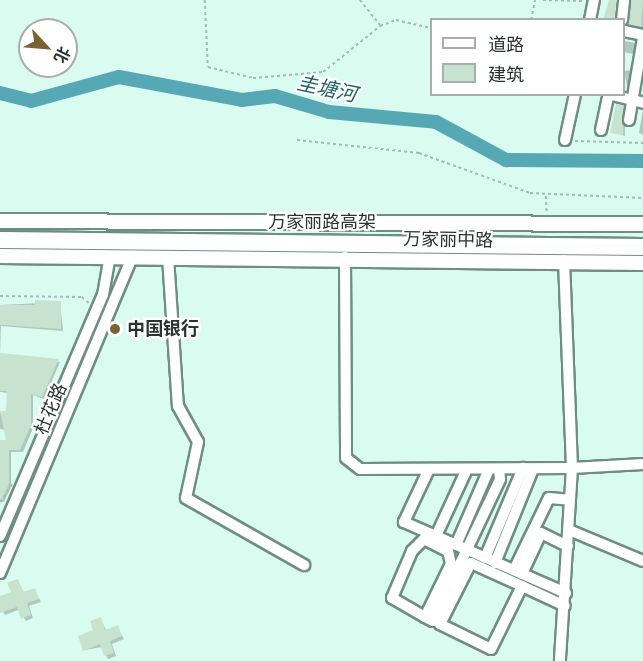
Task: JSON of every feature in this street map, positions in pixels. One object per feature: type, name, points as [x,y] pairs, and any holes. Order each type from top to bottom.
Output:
[{"type":"highway","name":"万家丽路高架","points":[[0,230],[643,237]]},
{"type":"highway","name":"万家丽路高架","points":[[0,240],[643,248]]},
{"type":"main road","name":"万家丽中路","points":[[0,221],[547,221],[643,224]]},
{"type":"main road","name":"万家丽中路","points":[[0,256],[345,257],[643,263]]},
{"type":"street","points":[[590,18],[594,0]]},
{"type":"street","points":[[621,18],[624,0]]},
{"type":"street","points":[[625,32],[643,37],[638,102],[629,120]]},
{"type":"street","points":[[565,140],[575,96]]},
{"type":"street","points":[[601,130],[608,96],[638,102]]},
{"type":"street","name":"杜花路","points":[[0,536],[103,295],[110,257]]},
{"type":"street","name":"杜花路","points":[[0,573],[132,257]]},
{"type":"street","points":[[168,257],[178,406],[198,442],[186,498],[304,565]]},
{"type":"street","points":[[345,257],[346,458],[360,469],[572,468],[643,464]]},
{"type":"street","points":[[560,661],[566,606],[572,468],[564,260]]},
{"type":"street","points":[[490,560],[528,468]]},
{"type":"street","points":[[429,469],[404,522],[566,593]]},
{"type":"street","points":[[436,537],[467,469]]},
{"type":"street","points":[[432,621],[494,469]]},
{"type":"street","points":[[518,572],[537,532],[549,498],[570,500]]},
{"type":"street","points":[[569,530],[643,561]]},
{"type":"street","points":[[537,532],[568,546]]},
{"type":"street","points":[[432,621],[452,564],[448,551],[424,539],[412,551],[392,598],[432,621],[490,650]]},
{"type":"street","points":[[432,621],[471,563],[566,606]]},
{"type":"street","points":[[488,661],[490,650],[522,586]]},
{"type":"path","points":[[205,0],[208,67],[253,78],[323,72],[380,26],[396,20],[430,28]]},
{"type":"path","points":[[360,0],[380,26]]},
{"type":"path","points":[[531,18],[535,0]]},
{"type":"path","points":[[543,0],[594,0]]},
{"type":"path","points":[[297,140],[419,153],[546,196],[643,198]]},
{"type":"path","points":[[565,140],[643,143]]},
{"type":"path","points":[[546,196],[547,221]]},
{"type":"path","points":[[0,296],[82,297],[92,306]]},
{"type":"building","points":[[609,0],[616,0],[615,18],[604,18]]},
{"type":"building","points":[[631,0],[643,0],[641,27],[628,24]]},
{"type":"building","points":[[616,104],[624,106],[623,135],[610,133]]},
{"type":"building","points":[[35,300],[61,301],[61,329],[0,325],[0,305],[35,305]]},
{"type":"building","points":[[0,353],[59,359],[42,397],[31,394],[31,425],[20,450],[9,450],[9,484],[0,505],[0,440],[6,440],[0,411],[6,411],[7,391],[0,391]]},
{"type":"building","points":[[18,579],[23,592],[35,588],[39,599],[27,603],[31,615],[21,619],[17,607],[0,613],[0,596],[11,592],[7,583]]},
{"type":"building","points":[[101,617],[105,630],[118,625],[122,636],[110,641],[114,653],[104,656],[100,644],[83,651],[78,636],[93,630],[90,621]]},
{"type":"waterway","name":"圭塘河","points":[[0,93],[31,101],[119,77],[242,100],[275,96],[329,112],[436,122],[506,160],[643,161]]},
{"type":"place","name":"中国银行","points":[[115,329]]}]
